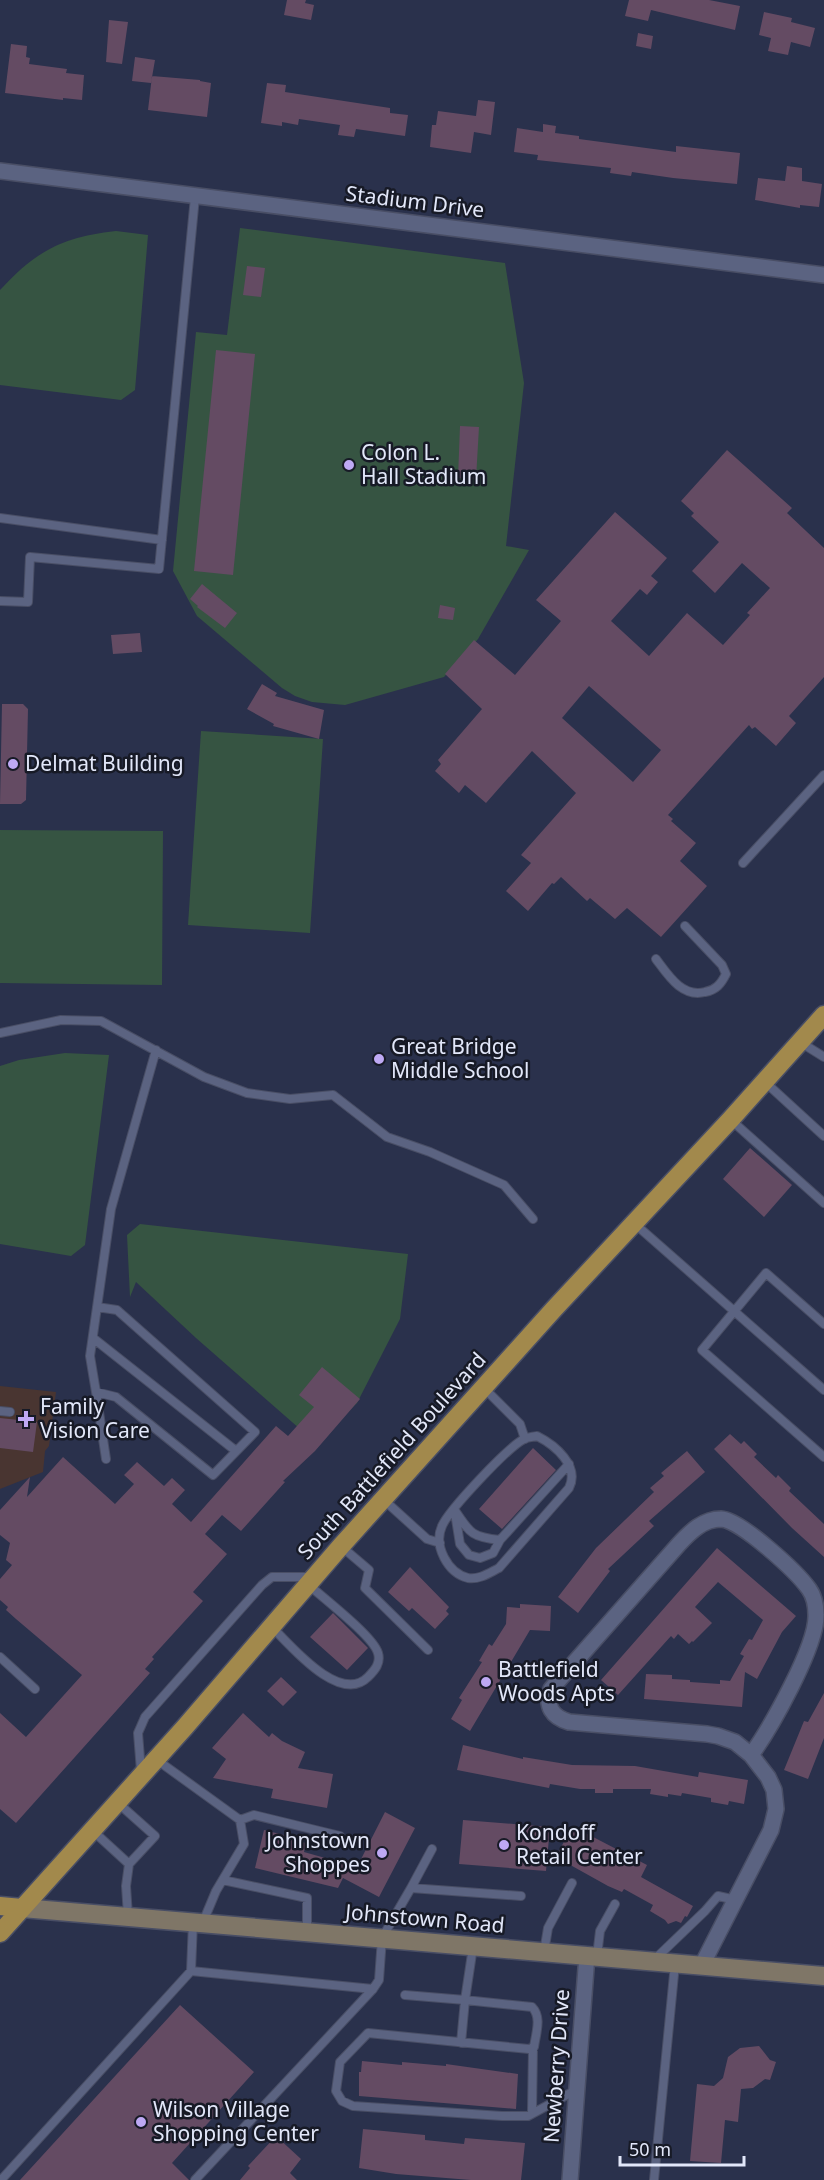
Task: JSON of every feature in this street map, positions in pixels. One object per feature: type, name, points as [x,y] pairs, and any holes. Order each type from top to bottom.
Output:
[{"type":"main road","name":"South Battlefield Boulevard","points":[[0,1933],[483,1387],[824,1015]]},
{"type":"main road","points":[[0,1906],[22,1908]]},
{"type":"main road","name":"Johnstown Road","points":[[22,1908],[824,1976]]},
{"type":"street","name":"Stadium Drive","points":[[0,171],[824,275]]},
{"type":"street","points":[[702,1965],[771,1830],[776,1809],[774,1790],[768,1777],[751,1755],[735,1742],[718,1736],[569,1722],[554,1715],[548,1702],[551,1689],[679,1544],[698,1526],[713,1520],[729,1520],[742,1527],[797,1575],[813,1596],[816,1613],[816,1629],[810,1644],[768,1731],[751,1755]]},
{"type":"street","name":"Newberry Drive","points":[[570,2180],[576,2090],[592,1955]]},
{"type":"lane","points":[[0,601],[27,602],[30,557],[159,569],[195,197]]},
{"type":"lane","points":[[0,518],[162,540]]},
{"type":"lane","points":[[743,863],[824,775]]},
{"type":"lane","points":[[656,959],[684,991],[697,994],[713,990],[722,982],[726,974],[722,965],[685,926]]},
{"type":"lane","points":[[0,1033],[61,1020],[101,1021],[204,1077],[247,1093],[290,1099],[333,1095],[387,1137],[430,1152],[504,1185],[533,1219]]},
{"type":"lane","points":[[800,1042],[824,1057]]},
{"type":"lane","points":[[106,1459],[90,1356],[111,1209],[156,1050]]},
{"type":"lane","points":[[765,1082],[824,1136]]},
{"type":"lane","points":[[731,1119],[824,1203]]},
{"type":"lane","points":[[634,1223],[824,1390]]},
{"type":"lane","points":[[824,1324],[766,1273],[702,1350],[824,1457]]},
{"type":"lane","points":[[96,1392],[116,1397],[213,1475],[255,1432],[117,1310],[97,1306]]},
{"type":"lane","points":[[93,1338],[236,1451]]},
{"type":"lane","points":[[483,1387],[520,1424],[525,1439]]},
{"type":"lane","points":[[0,1411],[10,1412]]},
{"type":"lane","points":[[537,1436],[548,1441],[569,1464],[573,1480],[569,1488],[499,1568],[483,1577],[469,1578],[455,1571],[443,1557],[440,1528],[498,1460],[525,1439],[537,1436]]},
{"type":"lane","points":[[454,1509],[460,1544],[469,1555],[480,1558],[493,1553],[500,1540],[569,1464]]},
{"type":"lane","points":[[383,1499],[427,1539],[440,1543]]},
{"type":"lane","points":[[454,1509],[467,1528],[479,1538],[500,1540]]},
{"type":"lane","points":[[341,1546],[369,1570],[365,1588],[428,1650]]},
{"type":"lane","points":[[142,1775],[138,1733],[145,1717],[262,1585],[272,1577],[310,1581],[369,1639],[378,1651],[378,1663],[375,1670],[364,1681],[350,1686],[331,1680],[271,1626]]},
{"type":"lane","points":[[0,1657],[35,1689]]},
{"type":"lane","points":[[1,2180],[191,1971],[198,1922],[244,1844],[240,1820],[156,1759]]},
{"type":"lane","points":[[117,1803],[155,1836],[129,1864],[126,1886],[128,1916]]},
{"type":"lane","points":[[240,1820],[254,1815],[340,1836]]},
{"type":"lane","points":[[92,1830],[129,1864]]},
{"type":"lane","points":[[195,2180],[373,1989],[379,1980],[382,1938],[432,1850]]},
{"type":"lane","points":[[223,1880],[307,1898],[307,1931]]},
{"type":"lane","points":[[544,1952],[548,1928],[572,1883]]},
{"type":"lane","points":[[411,1888],[521,1896]]},
{"type":"lane","points":[[653,1961],[705,1911],[714,1898],[718,1896],[736,1900]]},
{"type":"lane","points":[[592,1955],[600,1931],[615,1904]]},
{"type":"lane","points":[[461,2043],[473,1946]]},
{"type":"lane","points":[[654,2180],[675,1963]]},
{"type":"lane","points":[[191,1971],[373,1989]]},
{"type":"lane","points":[[405,1995],[532,2007],[538,2019],[533,2047],[532,2113]]},
{"type":"lane","points":[[533,2047],[529,2049],[368,2033],[340,2062],[336,2091],[342,2101],[353,2106],[528,2116],[576,2090]]},
{"type":"shaded area","name":"Family Vision Care","points":[[0,1386],[56,1392],[43,1472],[0,1489]]},
{"type":"green space","name":"Colon L. Hall Stadium","points":[[240,228],[505,263],[524,383],[506,546],[529,550],[478,639],[444,677],[345,705],[312,702],[295,696],[282,688],[197,616],[173,571],[196,332],[227,335]]},
{"type":"green space","points":[[116,231],[148,235],[135,390],[121,400],[0,385],[0,290],[27,264],[53,248],[81,237]]},
{"type":"green space","points":[[201,731],[323,739],[310,933],[188,925]]},
{"type":"green space","points":[[0,830],[163,831],[162,985],[0,983]]},
{"type":"green space","points":[[65,1053],[109,1055],[85,1245],[71,1256],[0,1244],[0,1066],[19,1060]]},
{"type":"green space","points":[[140,1224],[408,1254],[400,1319],[357,1403],[316,1443],[136,1282],[130,1297],[127,1235]]},
{"type":"building","points":[[287,0],[306,0],[305,3],[314,5],[311,20],[284,15]]},
{"type":"building","points":[[629,0],[709,0],[740,6],[735,30],[651,10],[648,21],[625,16]]},
{"type":"building","points":[[764,12],[792,18],[791,22],[815,28],[810,47],[791,42],[788,55],[768,51],[771,38],[759,35]]},
{"type":"building","points":[[109,20],[128,22],[122,64],[106,62]]},
{"type":"building","points":[[638,33],[653,36],[651,49],[636,46]]},
{"type":"building","points":[[11,44],[27,46],[26,57],[30,58],[29,64],[67,69],[66,73],[84,75],[82,100],[5,93]]},
{"type":"building","points":[[135,57],[155,60],[151,83],[132,81]]},
{"type":"building","points":[[152,76],[211,83],[207,117],[148,110]]},
{"type":"building","points":[[267,83],[286,85],[285,92],[390,108],[390,113],[408,115],[405,136],[356,129],[354,137],[338,135],[340,125],[299,119],[298,125],[282,122],[282,126],[261,123]]},
{"type":"building","points":[[478,100],[495,102],[491,135],[474,132],[471,153],[430,147],[432,125],[436,125],[438,111],[476,116]]},
{"type":"building","points":[[543,124],[556,126],[555,133],[579,136],[579,139],[676,152],[676,146],[740,153],[737,184],[632,172],[631,176],[610,173],[611,168],[537,160],[538,155],[514,152],[517,128],[543,132]]},
{"type":"building","points":[[787,166],[802,168],[802,181],[822,184],[819,207],[800,205],[800,208],[755,200],[758,178],[785,181]]},
{"type":"building","points":[[247,266],[265,268],[261,297],[243,295]]},
{"type":"building","points":[[216,350],[255,354],[233,575],[194,571]]},
{"type":"building","points":[[460,426],[479,427],[476,479],[458,478]]},
{"type":"building","points":[[727,450],[792,508],[787,513],[824,548],[824,677],[789,716],[796,723],[776,746],[755,727],[752,729],[749,725],[668,815],[673,819],[671,821],[696,843],[680,861],[707,886],[661,937],[627,908],[615,919],[590,898],[587,901],[561,877],[554,884],[552,883],[528,911],[506,891],[531,863],[521,855],[576,793],[532,751],[486,803],[465,785],[459,793],[435,771],[441,764],[438,760],[482,709],[445,674],[474,640],[515,675],[561,621],[536,600],[615,512],[667,558],[651,576],[658,582],[647,595],[640,589],[611,621],[649,656],[687,613],[723,645],[750,615],[747,613],[770,588],[742,563],[715,593],[692,571],[719,542],[691,516],[694,513],[681,501]],"holes":[[[589,686],[661,750],[633,782],[562,718]]]},
{"type":"building","points":[[202,584],[237,613],[225,628],[190,599]]},
{"type":"building","points":[[440,605],[455,608],[453,620],[438,618]]},
{"type":"building","points":[[140,633],[142,652],[113,654],[111,635]]},
{"type":"building","points":[[262,684],[277,693],[275,696],[324,710],[319,739],[273,726],[274,724],[247,709]]},
{"type":"building","name":"Delmat Building","points":[[2,704],[23,704],[28,709],[26,800],[21,804],[0,804]]},
{"type":"building","points":[[750,1148],[792,1185],[764,1217],[723,1179]]},
{"type":"building","points":[[322,1367],[360,1399],[315,1451],[283,1481],[285,1482],[241,1531],[222,1515],[205,1534],[227,1554],[193,1592],[203,1601],[152,1657],[154,1659],[145,1669],[150,1673],[16,1823],[0,1809],[0,1713],[26,1737],[82,1675],[6,1610],[8,1607],[0,1600],[0,1579],[12,1565],[6,1560],[10,1543],[0,1535],[0,1510],[30,1477],[27,1497],[63,1457],[115,1504],[134,1484],[124,1475],[137,1462],[164,1486],[172,1478],[185,1490],[172,1504],[191,1522],[276,1426],[288,1436],[314,1407],[299,1395]]},
{"type":"building","name":"Family Vision Care","points":[[0,1418],[37,1422],[33,1452],[0,1448]]},
{"type":"building","points":[[730,1434],[741,1444],[744,1441],[757,1454],[754,1457],[776,1478],[778,1475],[791,1488],[789,1491],[824,1524],[824,1557],[714,1449]]},
{"type":"building","points":[[533,1448],[556,1470],[502,1529],[479,1509]]},
{"type":"building","points":[[687,1451],[705,1472],[649,1521],[654,1526],[608,1569],[610,1571],[578,1613],[558,1597],[596,1548],[654,1492],[650,1488],[664,1476],[661,1473]]},
{"type":"building","points":[[717,1548],[796,1616],[782,1632],[757,1679],[745,1672],[742,1707],[644,1699],[646,1674],[672,1675],[672,1679],[690,1680],[690,1682],[720,1684],[720,1680],[730,1681],[744,1656],[740,1654],[749,1639],[752,1640],[763,1620],[718,1582],[695,1607],[712,1623],[689,1644],[678,1634],[674,1639],[671,1636],[618,1695],[601,1680]]},
{"type":"building","points":[[410,1567],[449,1607],[446,1611],[449,1614],[435,1629],[412,1608],[409,1611],[388,1592]]},
{"type":"building","name":"Battlefield Woods Apts","points":[[520,1604],[551,1606],[550,1631],[530,1630],[470,1731],[451,1719],[462,1700],[459,1698],[482,1662],[479,1661],[489,1644],[492,1646],[506,1624],[507,1607],[520,1608]]},
{"type":"building","points":[[333,1613],[368,1648],[347,1670],[310,1637]]},
{"type":"building","points":[[281,1677],[297,1692],[283,1706],[267,1691]]},
{"type":"building","points":[[824,1693],[824,1738],[808,1779],[784,1770],[804,1721],[808,1722]]},
{"type":"building","points":[[243,1713],[269,1737],[272,1733],[282,1741],[305,1752],[298,1768],[333,1774],[327,1808],[271,1798],[273,1789],[213,1778],[226,1759],[212,1748]]},
{"type":"building","points":[[463,1745],[523,1759],[523,1757],[572,1765],[635,1766],[698,1777],[699,1772],[748,1780],[744,1804],[729,1801],[728,1805],[711,1802],[711,1798],[682,1793],[681,1796],[668,1794],[668,1797],[650,1794],[651,1789],[613,1789],[613,1793],[595,1793],[595,1789],[550,1784],[549,1788],[457,1770]]},
{"type":"building","points":[[385,1812],[415,1828],[379,1897],[343,1878],[338,1888],[255,1868],[264,1830],[296,1838],[295,1840],[306,1843],[304,1852],[357,1867]]},
{"type":"building","name":"Kondoff Retail Center","points":[[463,1820],[550,1827],[546,1871],[459,1864]]},
{"type":"building","points":[[572,1826],[647,1865],[641,1877],[693,1906],[687,1917],[685,1916],[681,1923],[676,1921],[668,1924],[650,1911],[653,1905],[624,1889],[622,1892],[608,1886],[556,1857]]},
{"type":"building","name":"Wilson Village Shopping Center","points":[[180,2005],[254,2072],[172,2163],[189,2180],[20,2180]]},
{"type":"building","points":[[759,2046],[770,2060],[776,2062],[770,2080],[765,2079],[753,2088],[741,2089],[738,2122],[725,2120],[721,2163],[690,2161],[697,2084],[714,2086],[723,2078],[728,2057],[740,2048]]},
{"type":"building","points":[[362,2061],[402,2065],[402,2062],[446,2066],[446,2064],[518,2074],[516,2109],[359,2096],[359,2072],[361,2072]]},
{"type":"building","points":[[363,2129],[425,2135],[425,2140],[464,2144],[465,2138],[525,2143],[521,2180],[471,2180],[396,2174],[359,2168]]},
{"type":"building","points":[[276,2136],[301,2159],[290,2173],[297,2180],[240,2180],[250,2168],[248,2166]]},
{"type":"place","name":"Colon L. Hall Stadium","points":[[349,465]]},
{"type":"place","name":"Delmat Building","points":[[13,764]]},
{"type":"place","name":"Great Bridge Middle School","points":[[379,1059]]},
{"type":"place","name":"Family Vision Care","points":[[26,1419]]},
{"type":"place","name":"Battlefield Woods Apts","points":[[486,1682]]},
{"type":"place","name":"Kondoff Retail Center","points":[[504,1845]]},
{"type":"place","name":"Johnstown Shoppes","points":[[382,1853]]},
{"type":"place","name":"Wilson Village Shopping Center","points":[[141,2122]]}]
